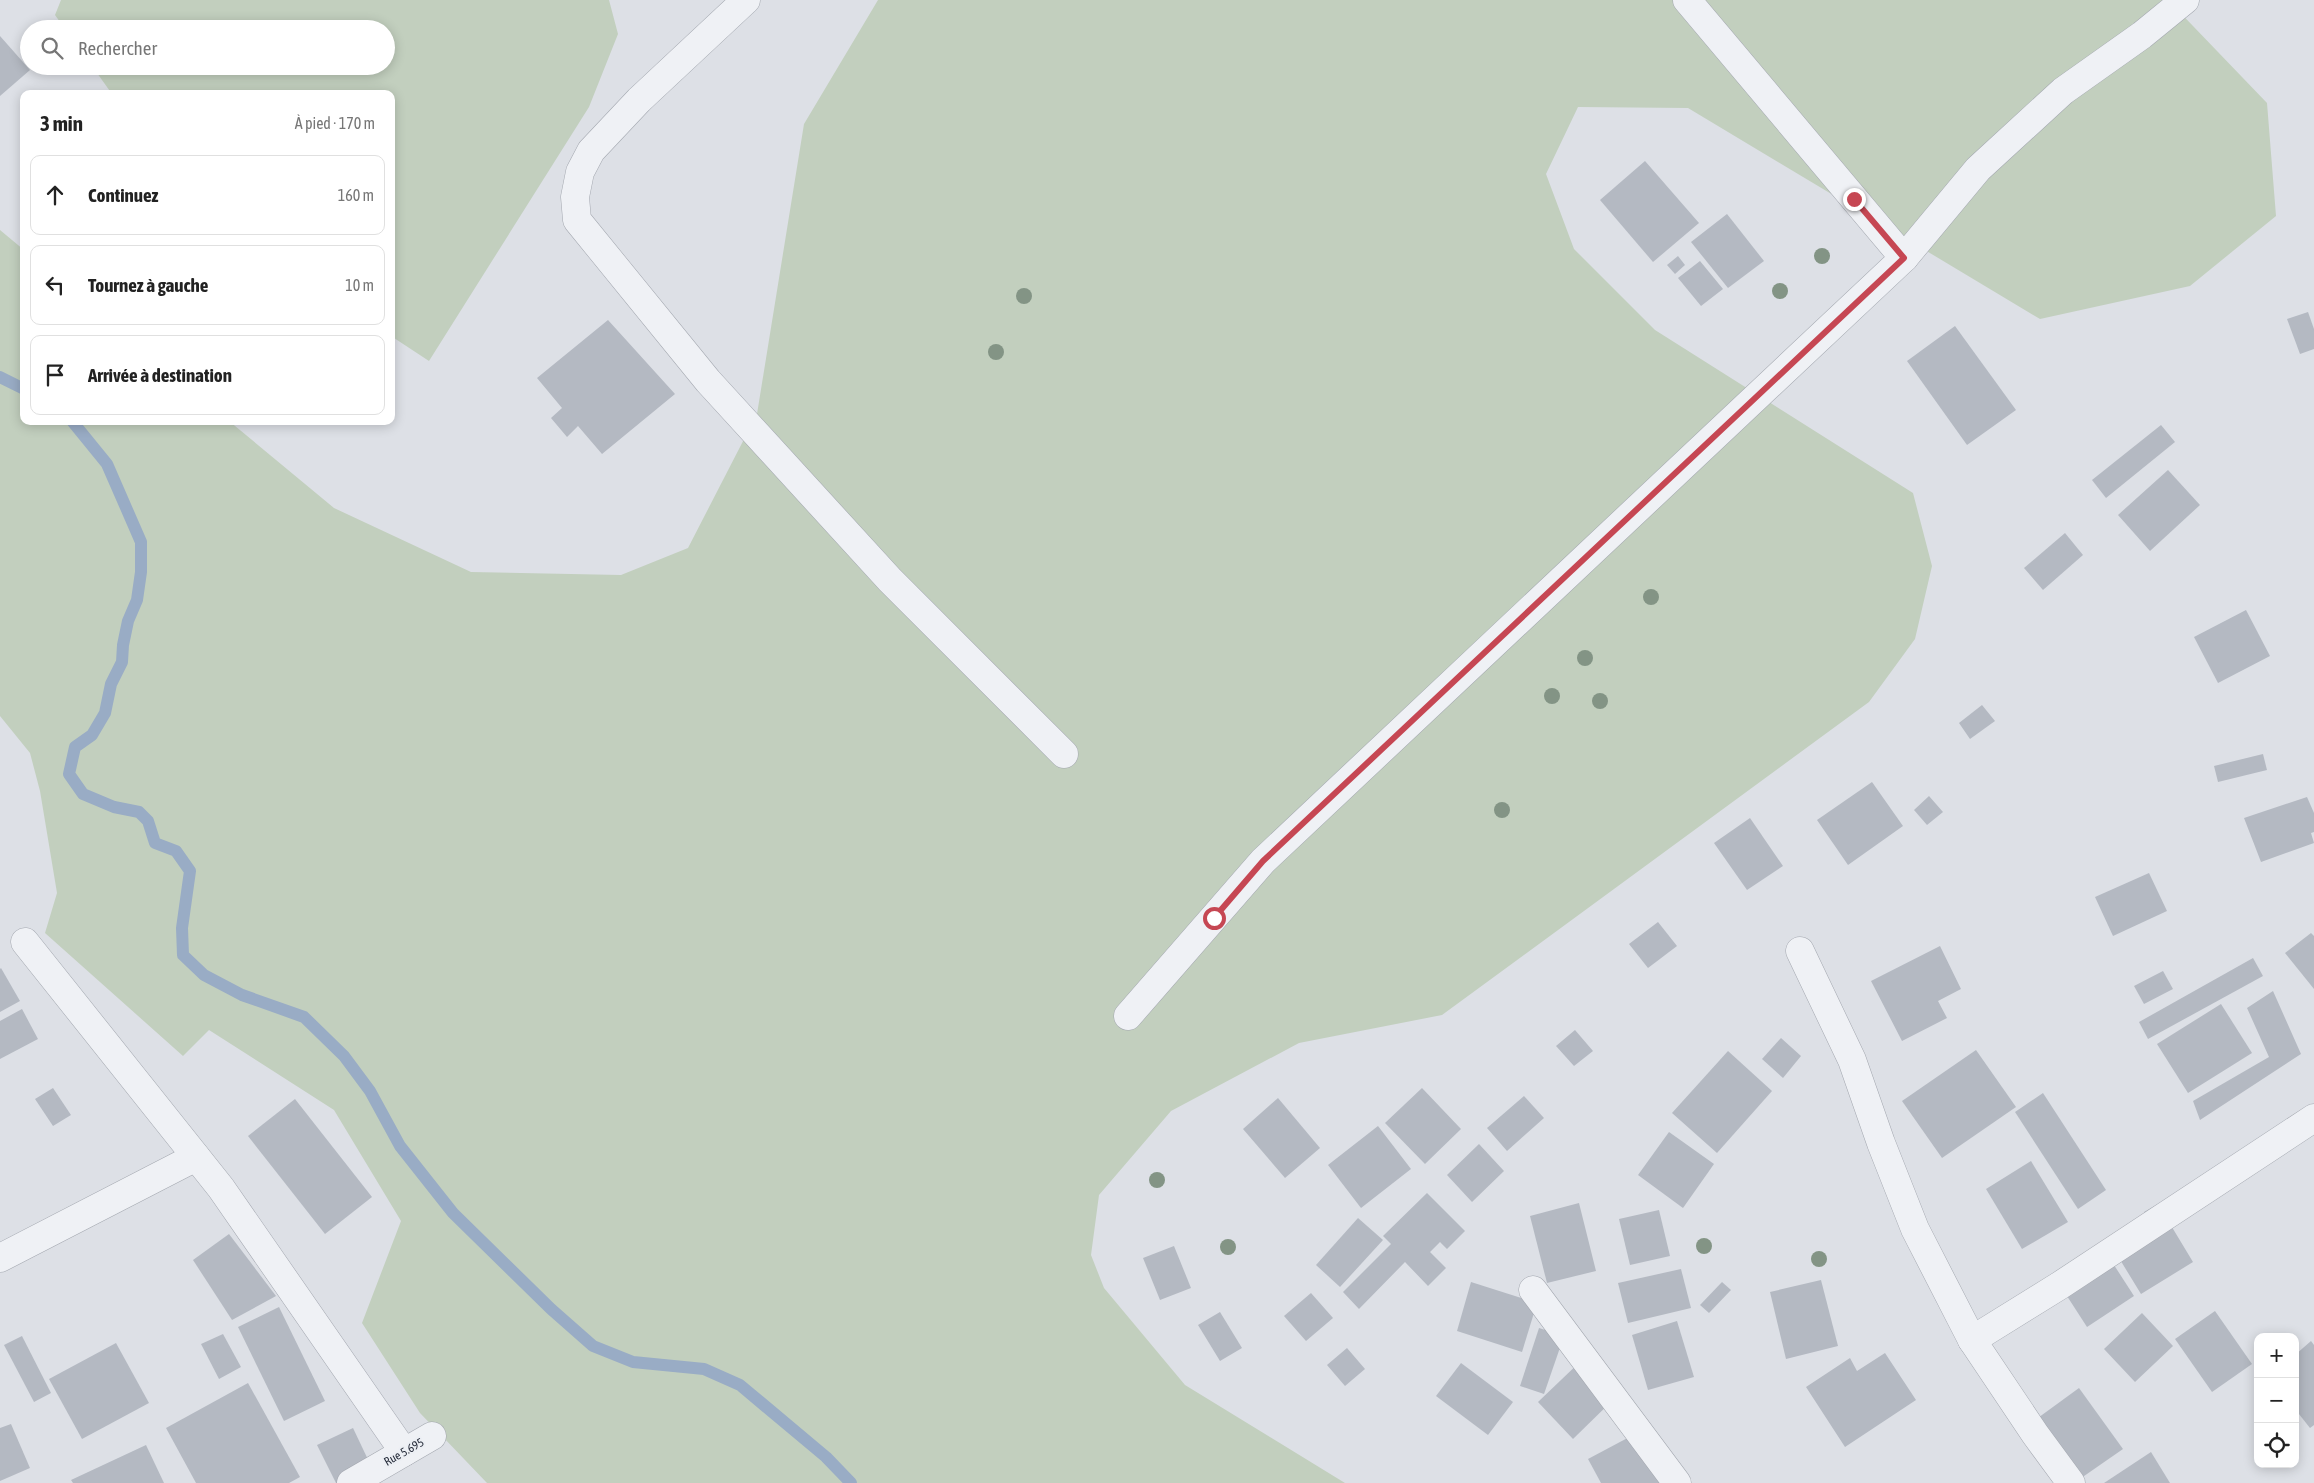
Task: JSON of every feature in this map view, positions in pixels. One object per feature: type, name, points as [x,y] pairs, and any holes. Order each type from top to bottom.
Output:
[{"type":"street","points":[[746,0],[639,100],[592,151],[580,172],[575,197],[577,220],[708,381],[890,580],[1064,754]]},
{"type":"street","points":[[1687,0],[1904,258]]},
{"type":"street","points":[[1128,1016],[1263,861],[1904,258],[1978,169],[2063,91],[2142,36],[2185,0]]},
{"type":"street","points":[[25,942],[221,1188],[404,1452]]},
{"type":"street","points":[[1800,951],[1852,1060],[1881,1143],[1915,1229],[1972,1340],[2035,1434],[2071,1483]]},
{"type":"street","points":[[1972,1340],[2059,1286],[2314,1118]]},
{"type":"street","points":[[0,1258],[196,1157]]},
{"type":"street","points":[[1533,1290],[1678,1483]]},
{"type":"street","name":"Rue 5.695","points":[[351,1483],[432,1436]]},
{"type":"green space","points":[[61,0],[609,0],[618,34],[589,107],[429,361],[395,339],[395,90],[109,90],[98,75],[395,75],[395,20],[59,20],[55,15]]},
{"type":"green space","points":[[878,0],[2168,0],[2267,103],[2276,216],[2190,286],[2040,319],[1688,108],[1578,107],[1546,174],[1574,249],[1655,330],[1913,493],[1932,566],[1915,639],[1869,702],[1442,1015],[1299,1043],[1171,1111],[1099,1195],[1091,1255],[1104,1288],[1185,1385],[1345,1483],[487,1483],[420,1413],[362,1323],[401,1221],[334,1110],[209,1030],[183,1056],[45,933],[57,893],[40,791],[30,753],[0,716],[0,230],[20,247],[20,425],[234,425],[334,508],[471,572],[621,575],[688,548],[757,414],[804,124]]},
{"type":"building","points":[[0,36],[20,59],[20,75],[24,75],[0,96]]},
{"type":"building","points":[[1645,161],[1699,223],[1653,262],[1600,200]]},
{"type":"building","points":[[1727,214],[1764,261],[1728,288],[1691,242]]},
{"type":"building","points":[[1678,256],[1685,265],[1675,274],[1667,265]]},
{"type":"building","points":[[1700,261],[1723,289],[1701,306],[1678,278]]},
{"type":"building","points":[[2308,312],[2314,329],[2314,349],[2300,354],[2287,319]]},
{"type":"building","points":[[608,320],[675,394],[602,454],[578,426],[567,437],[551,418],[562,408],[537,378]]},
{"type":"building","points":[[1955,326],[2016,410],[1967,445],[1907,361]]},
{"type":"building","points":[[2161,425],[2175,442],[2106,498],[2092,480]]},
{"type":"building","points":[[2168,470],[2200,505],[2150,551],[2118,515]]},
{"type":"building","points":[[2065,533],[2083,555],[2043,590],[2024,568]]},
{"type":"building","points":[[2246,610],[2270,656],[2218,683],[2194,637]]},
{"type":"building","points":[[1982,705],[1995,721],[1970,739],[1959,723]]},
{"type":"building","points":[[2263,754],[2267,770],[2218,782],[2214,766]]},
{"type":"building","points":[[1872,782],[1903,826],[1848,865],[1817,820]]},
{"type":"building","points":[[1929,796],[1943,812],[1927,825],[1914,810]]},
{"type":"building","points":[[2307,797],[2314,813],[2314,832],[2311,833],[2314,843],[2261,862],[2244,818]]},
{"type":"building","points":[[1750,818],[1783,866],[1747,890],[1714,843]]},
{"type":"building","points":[[2149,873],[2167,911],[2113,936],[2095,897]]},
{"type":"building","points":[[1658,922],[1677,946],[1648,968],[1629,944]]},
{"type":"building","points":[[2311,933],[2314,936],[2314,989],[2285,953]]},
{"type":"building","points":[[1940,946],[1961,989],[1938,1001],[1947,1018],[1902,1041],[1871,981]]},
{"type":"building","points":[[2253,958],[2263,976],[2148,1039],[2139,1022]]},
{"type":"building","points":[[0,969],[20,1001],[0,1012]]},
{"type":"building","points":[[2163,971],[2173,989],[2144,1004],[2134,986]]},
{"type":"building","points":[[2273,991],[2301,1054],[2200,1120],[2193,1101],[2269,1057],[2247,1008]]},
{"type":"building","points":[[2221,1004],[2252,1053],[2188,1093],[2157,1044]]},
{"type":"building","points":[[22,1009],[38,1039],[0,1059],[0,1021]]},
{"type":"building","points":[[1575,1030],[1593,1051],[1574,1066],[1556,1046]]},
{"type":"building","points":[[1781,1038],[1801,1056],[1783,1078],[1762,1059]]},
{"type":"building","points":[[1976,1050],[2016,1107],[1942,1158],[1902,1101]]},
{"type":"building","points":[[1728,1051],[1772,1091],[1717,1153],[1672,1113]]},
{"type":"building","points":[[53,1088],[71,1115],[53,1126],[35,1099]]},
{"type":"building","points":[[1422,1088],[1461,1129],[1425,1164],[1385,1123]]},
{"type":"building","points":[[2043,1093],[2106,1190],[2078,1209],[2015,1112]]},
{"type":"building","points":[[1524,1096],[1544,1118],[1507,1151],[1487,1128]]},
{"type":"building","points":[[1278,1098],[1320,1148],[1285,1178],[1243,1129]]},
{"type":"building","points":[[295,1099],[372,1197],[325,1234],[248,1136]]},
{"type":"building","points":[[1378,1126],[1411,1169],[1361,1208],[1328,1165]]},
{"type":"building","points":[[1669,1132],[1714,1164],[1683,1208],[1638,1175]]},
{"type":"building","points":[[1479,1144],[1504,1171],[1472,1202],[1447,1175]]},
{"type":"building","points":[[2031,1161],[2068,1222],[2022,1249],[1986,1189]]},
{"type":"building","points":[[1427,1193],[1465,1231],[1447,1249],[1440,1242],[1430,1252],[1446,1268],[1428,1286],[1405,1262],[1359,1309],[1343,1292],[1391,1244],[1383,1236]]},
{"type":"building","points":[[1579,1203],[1596,1271],[1547,1283],[1530,1216]]},
{"type":"building","points":[[2158,1204],[2193,1262],[2141,1294],[2119,1258],[2149,1220],[2144,1212]]},
{"type":"building","points":[[1659,1210],[1670,1256],[1630,1265],[1619,1219]]},
{"type":"building","points":[[1358,1218],[1383,1240],[1340,1287],[1316,1265]]},
{"type":"building","points":[[229,1234],[276,1296],[232,1320],[193,1260]]},
{"type":"building","points":[[1174,1246],[1191,1288],[1160,1300],[1143,1258]]},
{"type":"building","points":[[2103,1248],[2134,1296],[2087,1327],[2056,1279]]},
{"type":"building","points":[[1681,1269],[1691,1308],[1628,1323],[1618,1283]]},
{"type":"building","points":[[1821,1280],[1838,1346],[1786,1359],[1770,1292]]},
{"type":"building","points":[[1471,1282],[1537,1303],[1522,1352],[1457,1331]]},
{"type":"building","points":[[1722,1282],[1731,1290],[1709,1313],[1700,1305]]},
{"type":"building","points":[[1311,1293],[1333,1318],[1306,1341],[1284,1316]]},
{"type":"building","points":[[279,1307],[325,1401],[284,1421],[238,1327]]},
{"type":"building","points":[[2215,1311],[2252,1364],[2212,1392],[2175,1339]]},
{"type":"building","points":[[1220,1312],[1242,1348],[1220,1361],[1198,1325]]},
{"type":"building","points":[[2142,1313],[2173,1346],[2135,1382],[2104,1349]]},
{"type":"building","points":[[1677,1321],[1694,1377],[1648,1390],[1632,1335]]},
{"type":"building","points":[[1539,1328],[1564,1336],[1544,1394],[1520,1386]]},
{"type":"building","points":[[223,1334],[241,1367],[219,1379],[201,1344]]},
{"type":"building","points":[[22,1336],[51,1393],[34,1402],[4,1345]]},
{"type":"building","points":[[2311,1341],[2314,1345],[2314,1425],[2310,1428],[2299,1414],[2299,1352]]},
{"type":"building","points":[[116,1343],[149,1403],[82,1439],[49,1379]]},
{"type":"building","points":[[1347,1348],[1365,1369],[1345,1386],[1327,1365]]},
{"type":"building","points":[[1885,1353],[1916,1400],[1845,1447],[1806,1387],[1850,1358],[1857,1371]]},
{"type":"building","points":[[1584,1358],[1618,1395],[1573,1439],[1538,1402]]},
{"type":"building","points":[[1461,1363],[1513,1402],[1488,1435],[1436,1396]]},
{"type":"building","points":[[248,1383],[300,1477],[289,1483],[196,1483],[166,1428]]},
{"type":"building","points":[[2079,1388],[2123,1449],[2074,1483],[2024,1428]]},
{"type":"building","points":[[11,1424],[30,1468],[0,1481],[0,1428]]},
{"type":"building","points":[[353,1428],[372,1468],[342,1483],[336,1483],[317,1445]]},
{"type":"building","points":[[1635,1434],[1673,1476],[1659,1483],[1601,1483],[1588,1459]]},
{"type":"building","points":[[146,1445],[164,1483],[73,1483],[71,1480]]},
{"type":"building","points":[[2151,1452],[2170,1483],[2104,1483]]},
{"type":"waterway","points":[[0,377],[20,387]]},
{"type":"waterway","points":[[75,425],[107,464],[141,542],[141,572],[137,600],[128,621],[122,662],[111,684],[105,713],[92,735],[75,747],[69,774],[83,794],[114,807],[139,812],[148,821],[155,843],[176,851],[190,871],[182,928],[183,955],[204,975],[242,995],[304,1017],[344,1056],[370,1091],[400,1146],[453,1213],[551,1309],[593,1346],[633,1362],[704,1369],[740,1385],[826,1457],[851,1483]]},
{"type":"route","points":[[1214,918],[1263,861],[1904,258],[1854,199]]}]
